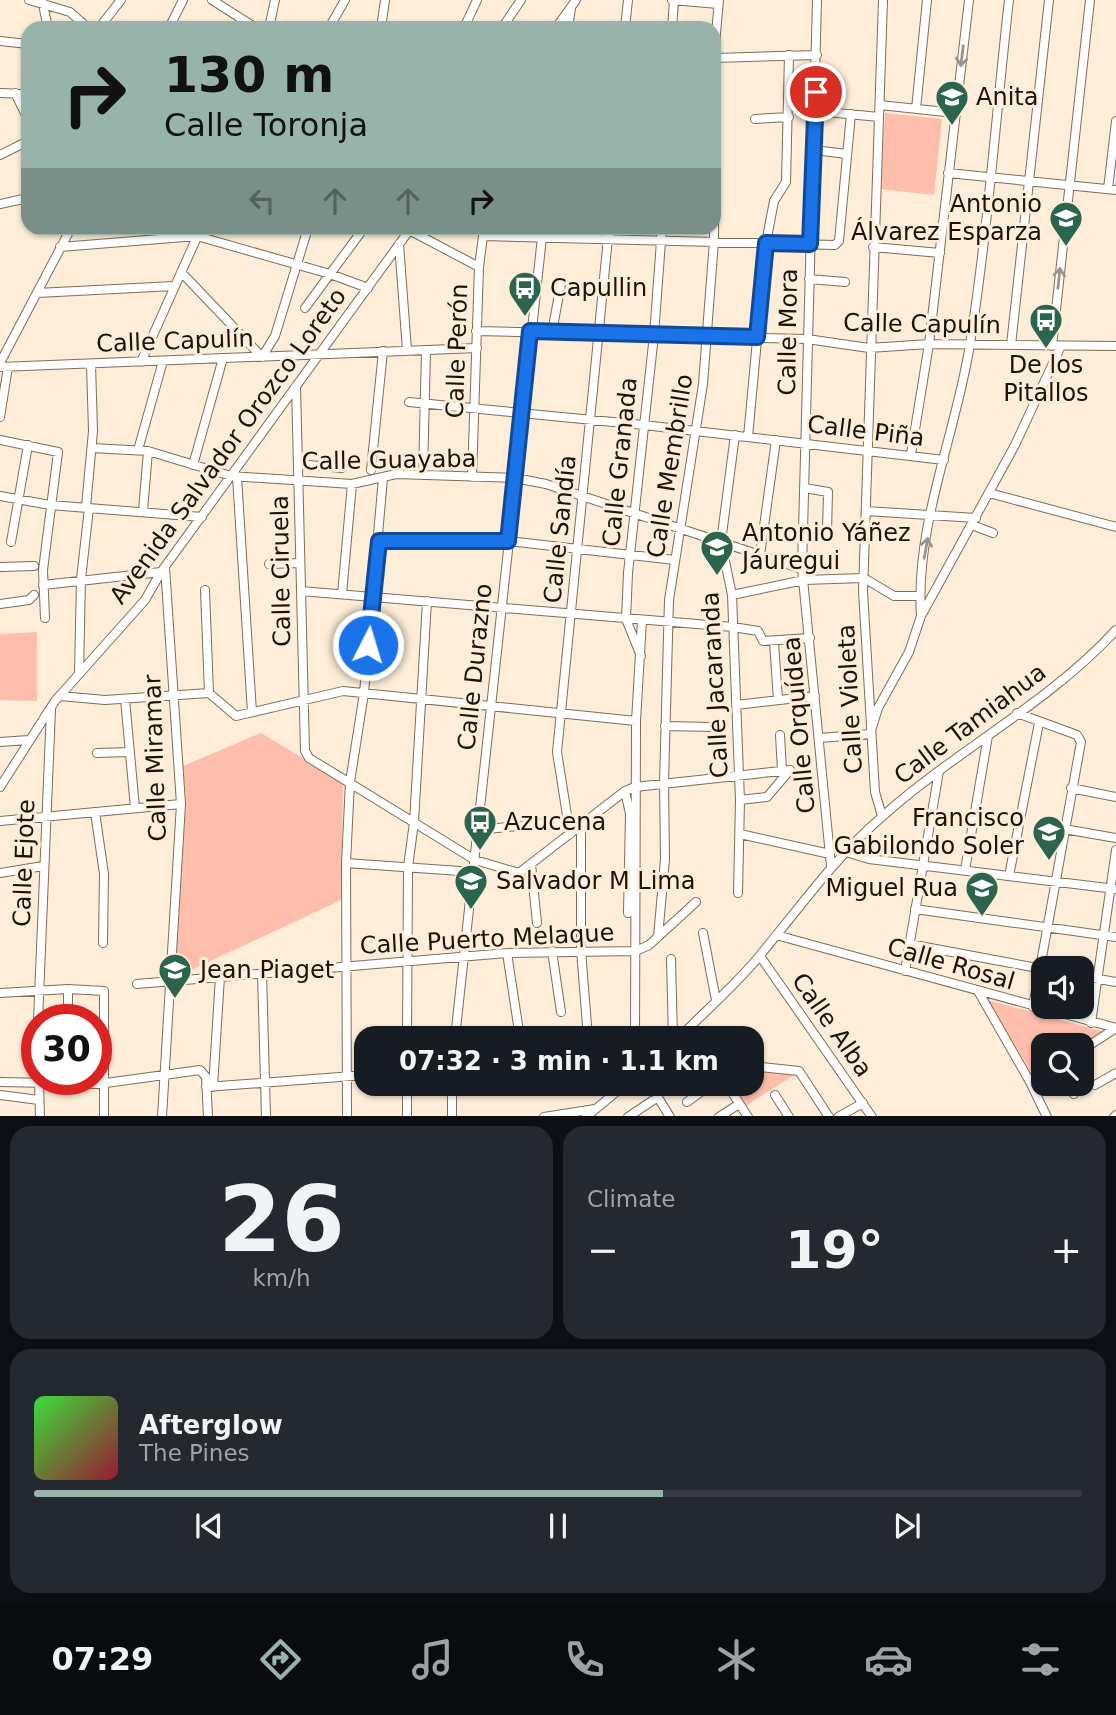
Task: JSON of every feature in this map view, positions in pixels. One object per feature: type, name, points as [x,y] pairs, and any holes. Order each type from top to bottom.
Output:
[{"type":"street","points":[[29,0],[70,12],[80,21]]},
{"type":"street","points":[[104,21],[121,0]]},
{"type":"street","points":[[172,21],[183,0]]},
{"type":"street","points":[[212,0],[243,21]]},
{"type":"street","points":[[270,21],[275,0]]},
{"type":"street","points":[[333,21],[345,0]]},
{"type":"street","points":[[382,21],[385,0]]},
{"type":"street","points":[[467,21],[477,0]]},
{"type":"street","points":[[507,21],[521,0]]},
{"type":"street","points":[[626,21],[628,0]]},
{"type":"street","points":[[672,21],[673,0],[718,2]]},
{"type":"street","name":"Calle Mora","points":[[804,580],[802,569],[807,339],[816,111],[817,0]]},
{"type":"street","name":"Calle Violeta","points":[[882,816],[875,792],[870,734],[864,578],[869,450],[869,348],[883,0]]},
{"type":"street","points":[[916,109],[927,0]]},
{"type":"street","points":[[911,454],[929,344],[969,0]]},
{"type":"street","points":[[921,615],[920,596],[932,516],[970,345],[1009,0]]},
{"type":"street","points":[[1011,345],[1049,0]]},
{"type":"street","points":[[820,738],[870,734],[878,708],[909,652],[921,615],[1015,445],[1056,346],[1069,185],[1090,0]]},
{"type":"street","points":[[42,2],[46,21]]},
{"type":"street","name":"Calle Membrillo","points":[[717,21],[718,2]]},
{"type":"street","points":[[561,21],[574,3]]},
{"type":"street","points":[[570,21],[574,3]]},
{"type":"street","points":[[0,41],[21,43]]},
{"type":"street","points":[[748,436],[766,243],[774,201],[786,182],[789,55]]},
{"type":"street","points":[[721,58],[817,55]]},
{"type":"street","points":[[0,93],[21,93]]},
{"type":"street","points":[[15,93],[21,105]]},
{"type":"street","points":[[880,105],[955,113]]},
{"type":"street","points":[[816,111],[879,117]]},
{"type":"street","points":[[519,235],[837,244],[851,114]]},
{"type":"street","points":[[755,118],[789,117]]},
{"type":"street","points":[[948,173],[1112,189],[1116,121]]},
{"type":"street","points":[[0,155],[21,144]]},
{"type":"street","points":[[814,150],[847,154]]},
{"type":"street","points":[[0,204],[21,200]]},
{"type":"street","points":[[0,417],[3,366],[67,235]]},
{"type":"street","points":[[181,272],[262,357],[275,336],[305,235]]},
{"type":"street","points":[[305,308],[359,235]]},
{"type":"street","name":"Avenida Salvador Orozco Loreto","points":[[0,787],[51,707],[145,600],[163,569],[234,477],[318,354],[406,235]]},
{"type":"street","points":[[421,235],[479,267]]},
{"type":"street","name":"Calle Perón","points":[[472,477],[479,267],[484,235]]},
{"type":"street","name":"Calle Sandía","points":[[570,834],[558,769],[561,713],[608,235]]},
{"type":"street","name":"Calle Granada","points":[[641,656],[626,618],[661,235]]},
{"type":"street","name":"Calle Membrillo","points":[[657,937],[665,859],[668,622],[695,430],[714,235]]},
{"type":"street","points":[[60,247],[197,236],[330,274],[368,288]]},
{"type":"street","points":[[141,362],[197,236]]},
{"type":"street","name":"Calle Durazno","points":[[456,1026],[542,237]]},
{"type":"street","points":[[399,244],[407,350]]},
{"type":"street","points":[[873,247],[940,253]]},
{"type":"street","points":[[809,279],[845,282]]},
{"type":"street","points":[[552,332],[561,284]]},
{"type":"street","points":[[37,293],[174,286]]},
{"type":"street","name":"Calle Capulín","points":[[476,331],[807,339],[869,348],[929,344],[1116,346]]},
{"type":"street","name":"Calle Capulín","points":[[3,366],[477,348]]},
{"type":"street","points":[[423,475],[426,350]]},
{"type":"street","points":[[371,470],[383,351]]},
{"type":"street","points":[[192,465],[223,358]]},
{"type":"street","points":[[138,450],[163,361]]},
{"type":"street","points":[[79,673],[81,579],[92,447],[91,364]]},
{"type":"street","name":"Calle Ciruela","points":[[296,386],[306,755],[350,782]]},
{"type":"street","name":"Calle Piña","points":[[409,402],[695,430],[944,460]]},
{"type":"street","name":"Calle Jacaranda","points":[[735,435],[721,542],[732,596],[740,800],[738,893]]},
{"type":"street","points":[[0,440],[58,452],[43,585],[45,618]]},
{"type":"street","points":[[761,555],[776,440]]},
{"type":"street","points":[[11,542],[28,445]]},
{"type":"street","name":"Calle Guayaba","points":[[92,447],[148,451],[234,477],[352,484],[396,474],[515,478],[583,494],[802,569]]},
{"type":"street","points":[[143,511],[148,451]]},
{"type":"street","points":[[298,464],[342,468]]},
{"type":"street","points":[[234,477],[252,712]]},
{"type":"street","points":[[347,1116],[346,863],[350,782],[364,693],[383,478]]},
{"type":"street","points":[[342,594],[352,484]]},
{"type":"street","points":[[803,537],[826,536],[828,506],[828,491],[805,488]]},
{"type":"street","points":[[989,492],[1116,527]]},
{"type":"street","points":[[0,496],[50,505],[202,517]]},
{"type":"street","points":[[866,511],[974,522],[993,533]]},
{"type":"street","points":[[379,541],[508,541],[675,559]]},
{"type":"street","points":[[269,565],[300,563]]},
{"type":"street","points":[[0,567],[34,566]]},
{"type":"street","points":[[43,585],[163,569]]},
{"type":"street","name":"Calle Miramar","points":[[162,1116],[181,804],[163,569]]},
{"type":"street","points":[[732,596],[804,580],[864,578],[894,596],[920,596]]},
{"type":"street","name":"Calle Orquídea","points":[[804,580],[831,866]]},
{"type":"street","points":[[205,590],[209,693]]},
{"type":"street","points":[[301,591],[733,627],[758,631],[762,641],[810,638]]},
{"type":"street","points":[[0,604],[29,600],[34,595]]},
{"type":"street","points":[[407,1026],[408,867],[414,822],[427,601]]},
{"type":"street","name":"Calle Granada","points":[[635,1026],[636,721],[642,620]]},
{"type":"street","name":"Calle Tamiahua","points":[[691,1026],[760,956],[831,866],[882,816],[1057,684],[1116,629]]},
{"type":"street","points":[[774,642],[778,700]]},
{"type":"street","points":[[60,696],[90,700],[209,693],[236,716],[343,691],[636,721]]},
{"type":"street","points":[[736,705],[815,695]]},
{"type":"street","points":[[125,699],[135,808]]},
{"type":"street","name":"Calle Ejote","points":[[39,1004],[51,707]]},
{"type":"street","points":[[1017,713],[1080,739],[1044,956]]},
{"type":"street","points":[[1009,876],[1039,723]]},
{"type":"street","points":[[665,726],[712,727]]},
{"type":"street","points":[[740,800],[767,797],[786,770],[780,735]]},
{"type":"street","points":[[965,870],[988,736]]},
{"type":"street","points":[[0,742],[29,740]]},
{"type":"street","points":[[97,752],[130,752]]},
{"type":"street","points":[[350,782],[475,860],[514,872],[523,871],[625,791],[635,787],[786,770]]},
{"type":"street","points":[[905,971],[939,771]]},
{"type":"street","points":[[1071,788],[1116,797]]},
{"type":"street","points":[[625,791],[630,814],[628,912]]},
{"type":"street","points":[[0,821],[181,804]]},
{"type":"street","points":[[96,812],[104,874],[103,943]]},
{"type":"street","points":[[478,830],[569,821]]},
{"type":"street","points":[[582,825],[581,950],[587,1026]]},
{"type":"street","points":[[1064,829],[1116,838]]},
{"type":"street","points":[[740,834],[830,853]]},
{"type":"street","points":[[1091,1023],[1114,889],[1116,850]]},
{"type":"street","points":[[846,852],[869,859],[1114,889]]},
{"type":"street","points":[[346,863],[474,872]]},
{"type":"street","points":[[531,864],[537,923]]},
{"type":"street","points":[[0,873],[43,866]]},
{"type":"street","name":"Calle Puerto Melaque","points":[[137,984],[507,953],[636,951],[657,937],[696,902]]},
{"type":"street","points":[[915,909],[1116,937]]},
{"type":"street","points":[[703,933],[716,1000]]},
{"type":"street","name":"Calle Rosal","points":[[776,935],[1031,1006]]},
{"type":"street","points":[[909,944],[1031,966]]},
{"type":"street","points":[[552,951],[561,1012]]},
{"type":"street","points":[[507,953],[518,1026]]},
{"type":"street","name":"Calle Alba","points":[[760,956],[872,1116]]},
{"type":"street","points":[[671,959],[673,1026]]},
{"type":"street","points":[[262,973],[266,1116]]},
{"type":"street","points":[[208,1116],[220,977]]},
{"type":"street","points":[[1094,978],[1116,982]]},
{"type":"street","points":[[68,989],[68,1004]]},
{"type":"street","points":[[0,993],[68,989],[104,991],[104,1004]]},
{"type":"street","points":[[978,991],[1047,1116]]},
{"type":"street","name":"Calle Rosal","points":[[1076,1019],[1116,1028]]},
{"type":"street","points":[[1094,1042],[1116,1028]]},
{"type":"street","points":[[764,1068],[799,1072],[829,1116]]},
{"type":"street","points":[[112,1082],[204,1071],[210,1087]]},
{"type":"street","points":[[1095,1085],[1116,1073]]},
{"type":"street","points":[[210,1087],[354,1076]]},
{"type":"street","points":[[0,1082],[21,1082]]},
{"type":"street","points":[[0,1082],[11,1096]]},
{"type":"street","points":[[0,1095],[39,1100]]},
{"type":"street","points":[[39,1095],[40,1116]]},
{"type":"street","points":[[104,1095],[104,1116]]},
{"type":"street","points":[[775,1095],[789,1116]]},
{"type":"street","points":[[407,1096],[407,1116]]},
{"type":"street","points":[[452,1096],[452,1116]]},
{"type":"street","points":[[586,1116],[611,1096]]},
{"type":"street","points":[[687,1102],[695,1096]]},
{"type":"street","points":[[735,1096],[748,1116]]},
{"type":"street","points":[[628,1116],[658,1097],[670,1116]]},
{"type":"street","points":[[838,1116],[863,1103]]},
{"type":"street","points":[[719,1116],[740,1104]]},
{"type":"street","points":[[544,1116],[595,1109]]},
{"type":"street","points":[[848,1116],[854,1109]]},
{"type":"shaded area","points":[[885,113],[942,119],[934,195],[880,189]]},
{"type":"shaded area","points":[[37,632],[37,701],[0,700],[0,634]]},
{"type":"shaded area","points":[[261,733],[343,782],[341,900],[185,973],[176,949],[186,799],[183,766]]},
{"type":"shaded area","points":[[987,1000],[1031,1012],[1031,1019],[1057,1019],[1102,1031],[1094,1036],[1094,1033],[1031,1033],[1031,1072]]},
{"type":"shaded area","points":[[764,1070],[796,1074],[764,1094]]},
{"type":"shaded area","points":[[738,1096],[761,1096],[744,1107]]},
{"type":"place","name":"Anita","points":[[952,127]]},
{"type":"place","name":"Antonio Álvarez Esparza","points":[[1066,248]]},
{"type":"place","name":"Capullin","points":[[525,318]]},
{"type":"place","name":"De los Pitallos","points":[[1046,350]]},
{"type":"place","name":"Antonio Yáñez Jáuregui","points":[[717,577]]},
{"type":"place","name":"Azucena","points":[[480,852]]},
{"type":"place","name":"Francisco Gabilondo Soler","points":[[1049,862]]},
{"type":"place","name":"Salvador M Lima","points":[[471,911]]},
{"type":"place","name":"Miguel Rua","points":[[982,918]]},
{"type":"place","name":"Jean Piaget","points":[[175,1000]]},
{"type":"route","points":[[368,645],[379,541],[508,541],[530,331],[757,337],[766,243],[810,244],[816,92]]}]
